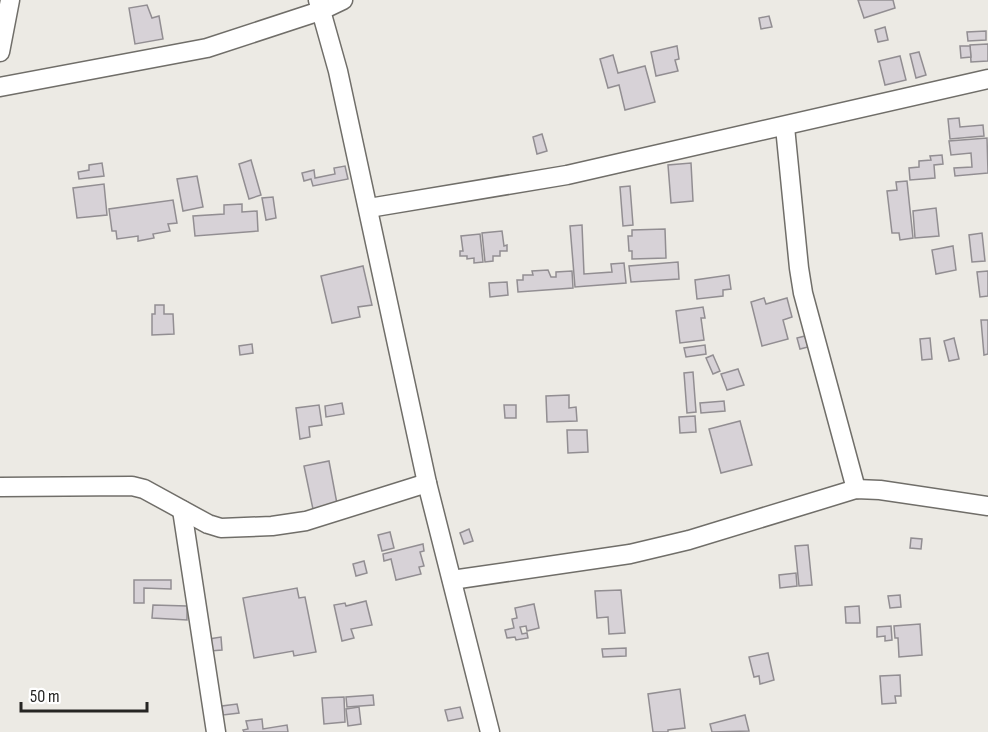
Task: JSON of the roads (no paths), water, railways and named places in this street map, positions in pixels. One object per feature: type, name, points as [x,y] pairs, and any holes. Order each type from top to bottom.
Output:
[{"type":"street","points":[[0,51],[10,0]]},
{"type":"street","points":[[0,87],[207,48],[319,5],[343,0]]},
{"type":"street","points":[[319,5],[338,71],[369,208],[427,483],[490,732]]},
{"type":"street","points":[[369,208],[567,175],[988,79]]},
{"type":"street","points":[[784,127],[803,293],[856,489]]},
{"type":"street","points":[[0,487],[132,486],[144,489],[208,524],[220,528],[272,526],[306,521],[427,483]]},
{"type":"street","points":[[452,580],[630,554],[689,540],[856,489],[880,490],[988,506]]},
{"type":"street","points":[[182,510],[216,732]]}]
